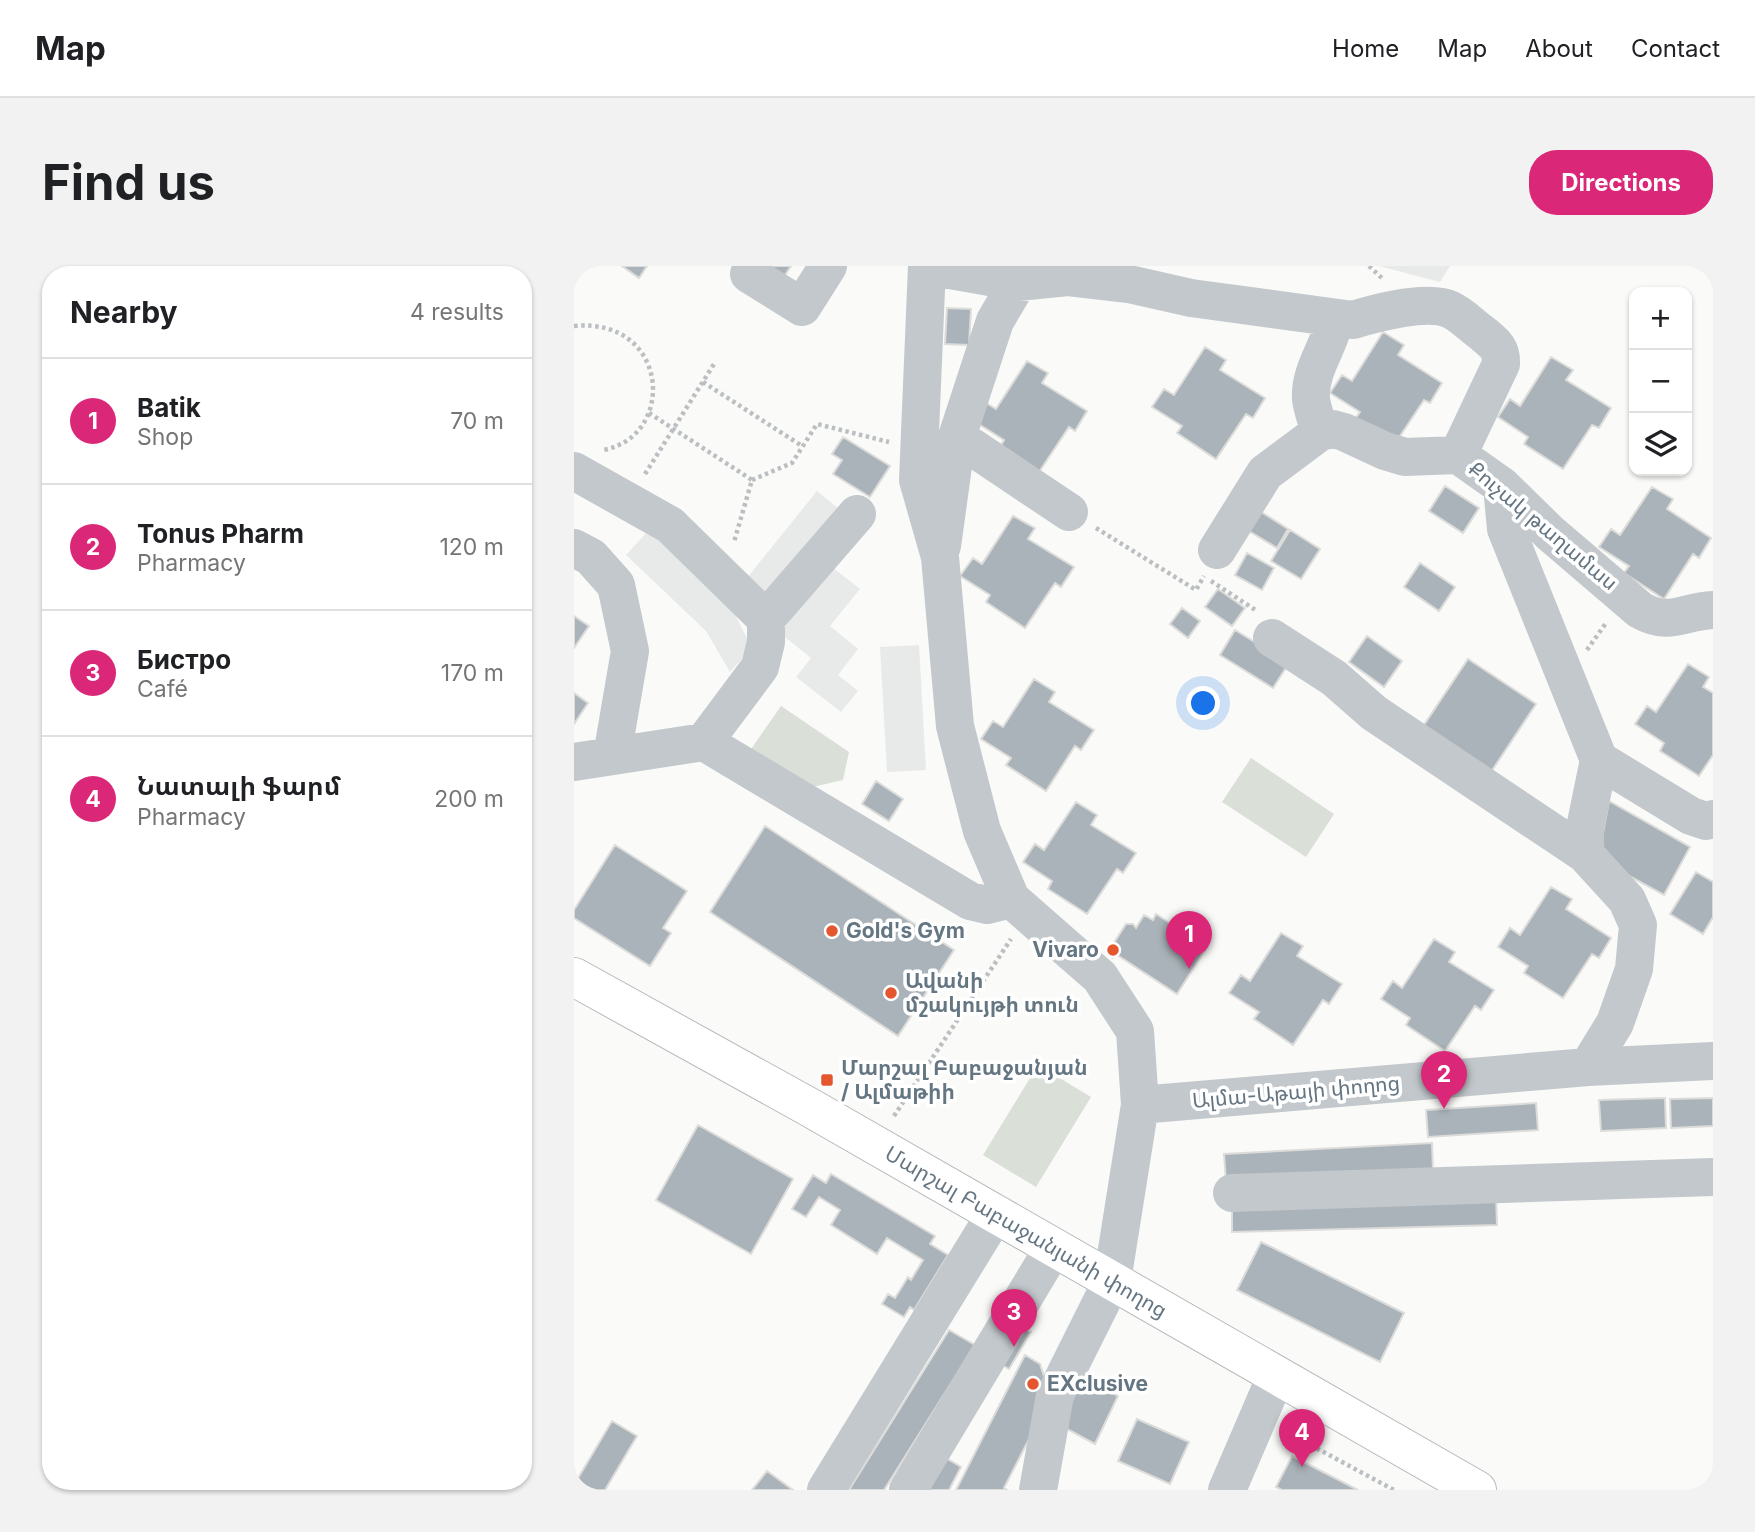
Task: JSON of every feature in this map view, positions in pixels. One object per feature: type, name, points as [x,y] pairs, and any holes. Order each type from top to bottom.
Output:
[{"type":"main road","name":"Մարշալ Բաբաջանյանի փողոց","points":[[574,976],[996,1213],[1477,1490]]},
{"type":"street","points":[[749,274],[802,307],[828,266]]},
{"type":"street","points":[[1038,1490],[1055,1395],[1112,1281],[1140,1105],[1135,1031],[1100,977],[1019,907],[982,831],[955,726],[940,557],[918,480],[927,266],[1018,282],[1068,276],[1129,284],[1191,298],[1353,320],[1376,313],[1442,306],[1454,311],[1497,345],[1501,355],[1501,364],[1458,455]]},
{"type":"street","points":[[940,557],[957,437],[995,321],[1018,282]]},
{"type":"street","points":[[1210,563],[1265,473],[1320,432],[1311,399],[1314,374],[1332,336],[1335,318]]},
{"type":"street","name":"Քուչակ թաղամաս","points":[[1320,432],[1333,429],[1344,432],[1385,452],[1405,457],[1458,455],[1502,486],[1550,533],[1654,617],[1667,619],[1713,610]]},
{"type":"street","points":[[957,437],[1069,512]]},
{"type":"street","points":[[583,462],[627,501],[670,525],[766,619]]},
{"type":"street","points":[[1502,486],[1506,529],[1599,760],[1585,828],[1585,853]]},
{"type":"street","points":[[704,742],[760,667],[766,642],[766,619],[857,514]]},
{"type":"street","points":[[574,548],[591,557],[616,585],[630,651],[612,756]]},
{"type":"street","points":[[1272,638],[1334,678],[1374,713],[1585,853],[1627,900],[1638,925],[1634,969],[1615,1023],[1588,1067]]},
{"type":"street","points":[[574,762],[704,742],[970,901],[1019,907]]},
{"type":"street","points":[[1599,760],[1691,816],[1706,821],[1713,819]]},
{"type":"street","name":"Ալմա-Աթայի փողոց","points":[[1140,1105],[1588,1067],[1713,1061]]},
{"type":"street","points":[[1232,1193],[1713,1177]]},
{"type":"street","points":[[825,1490],[996,1213]]},
{"type":"street","points":[[908,1490],[1054,1247]]},
{"type":"street","points":[[1227,1490],[1276,1376]]},
{"type":"path","points":[[574,326],[594,325],[614,330],[631,340],[644,355],[652,373],[654,393],[649,413],[640,429],[626,441],[583,462]]},
{"type":"path","points":[[627,501],[714,364]]},
{"type":"path","points":[[703,382],[802,446]]},
{"type":"path","points":[[649,413],[752,480]]},
{"type":"path","points":[[752,480],[792,463],[817,424],[919,450]]},
{"type":"path","points":[[724,578],[752,480]]},
{"type":"path","points":[[1069,512],[1196,590],[1210,563],[1265,617],[1272,638]]},
{"type":"path","points":[[1566,680],[1625,596]]},
{"type":"path","points":[[894,1116],[1019,907]]},
{"type":"path","points":[[1292,1434],[1394,1490]]},
{"type":"shaded area","points":[[1379,266],[1450,266],[1440,282]]},
{"type":"shaded area","points":[[817,491],[844,513],[774,600],[747,578]]},
{"type":"shaded area","points":[[649,530],[729,603],[752,648],[730,672],[706,631],[626,555]]},
{"type":"shaded area","points":[[832,567],[860,589],[830,626],[858,649],[838,675],[858,691],[841,712],[796,677],[811,658],[780,633]]},
{"type":"shaded area","points":[[919,645],[926,770],[887,772],[880,647]]},
{"type":"shaded area","points":[[781,706],[849,752],[843,780],[808,788],[749,752]]},
{"type":"shaded area","points":[[1251,758],[1334,814],[1306,857],[1222,802]]},
{"type":"shaded area","points":[[1038,1065],[1091,1097],[1036,1187],[983,1155]]},
{"type":"building","points":[[622,266],[647,266],[639,278]]},
{"type":"building","points":[[765,266],[791,266],[783,278]]},
{"type":"building","points":[[947,308],[971,309],[969,345],[945,344]]},
{"type":"building","points":[[1383,332],[1404,345],[1398,355],[1442,383],[1430,403],[1424,400],[1394,445],[1355,419],[1360,412],[1330,393],[1342,375],[1352,381]]},
{"type":"building","points":[[1205,347],[1226,360],[1220,370],[1265,398],[1253,418],[1246,414],[1216,459],[1177,433],[1182,426],[1152,407],[1164,389],[1174,395]]},
{"type":"building","points":[[1551,357],[1573,370],[1566,380],[1611,408],[1599,428],[1592,425],[1563,469],[1524,444],[1528,437],[1498,417],[1510,399],[1520,406]]},
{"type":"building","points":[[1027,361],[1048,373],[1042,383],[1087,411],[1075,431],[1069,427],[1039,472],[1000,447],[1004,440],[974,421],[986,403],[996,409]]},
{"type":"building","points":[[843,437],[890,466],[870,497],[833,474],[842,460],[832,454]]},
{"type":"building","points":[[1445,486],[1479,508],[1463,533],[1429,511]]},
{"type":"building","points":[[1652,487],[1673,499],[1667,509],[1711,538],[1699,558],[1693,554],[1664,599],[1624,573],[1629,566],[1599,547],[1611,529],[1620,535]]},
{"type":"building","points":[[1255,508],[1288,529],[1277,548],[1244,528]]},
{"type":"building","points":[[1013,516],[1035,528],[1028,539],[1074,567],[1061,587],[1055,583],[1025,628],[986,602],[990,595],[960,576],[973,558],[982,564]]},
{"type":"building","points":[[1290,530],[1320,549],[1301,579],[1271,561]]},
{"type":"building","points":[[1247,553],[1274,568],[1262,590],[1235,575]]},
{"type":"building","points":[[1420,563],[1455,587],[1439,611],[1404,587]]},
{"type":"building","points":[[1218,589],[1245,608],[1232,626],[1205,607]]},
{"type":"building","points":[[1182,608],[1200,621],[1188,638],[1170,624]]},
{"type":"building","points":[[574,616],[589,626],[574,648]]},
{"type":"building","points":[[1235,630],[1289,663],[1273,688],[1220,655]]},
{"type":"building","points":[[1367,636],[1402,661],[1384,687],[1349,662]]},
{"type":"building","points":[[1468,659],[1536,704],[1489,775],[1420,731]]},
{"type":"building","points":[[1688,664],[1709,677],[1703,687],[1713,693],[1713,755],[1699,776],[1660,751],[1664,743],[1635,724],[1647,706],[1656,712]]},
{"type":"building","points":[[1034,679],[1055,692],[1049,702],[1094,730],[1081,750],[1075,746],[1046,791],[1006,765],[1011,758],[981,739],[993,721],[1003,727]]},
{"type":"building","points":[[574,693],[588,703],[574,724]]},
{"type":"building","points":[[876,781],[903,799],[889,821],[862,804]]},
{"type":"building","points":[[1609,801],[1690,847],[1664,895],[1598,859]]},
{"type":"building","points":[[1076,802],[1097,815],[1091,825],[1136,853],[1123,873],[1117,869],[1087,914],[1048,889],[1052,881],[1023,862],[1035,844],[1044,850]]},
{"type":"building","name":"Gold's Gym","points":[[765,826],[954,950],[898,1036],[710,912]]},
{"type":"building","points":[[615,845],[687,891],[663,928],[671,933],[650,966],[574,918],[574,910]]},
{"type":"building","points":[[1696,872],[1713,882],[1713,917],[1703,934],[1670,914]]},
{"type":"building","points":[[1551,887],[1572,899],[1566,909],[1611,938],[1599,958],[1592,954],[1563,998],[1524,973],[1528,966],[1498,947],[1510,928],[1520,935]]},
{"type":"building","points":[[1156,914],[1207,947],[1177,994],[1117,955],[1113,958],[1108,954],[1126,924],[1133,924],[1136,928],[1144,915],[1153,920]]},
{"type":"building","points":[[1281,933],[1303,946],[1297,956],[1342,984],[1329,1004],[1323,1000],[1293,1045],[1254,1019],[1259,1012],[1229,993],[1241,975],[1250,981]]},
{"type":"building","points":[[1434,939],[1455,952],[1449,962],[1494,990],[1481,1010],[1475,1006],[1445,1051],[1406,1025],[1410,1018],[1381,999],[1393,981],[1402,988]]},
{"type":"building","points":[[1665,1098],[1666,1128],[1601,1131],[1599,1100]]},
{"type":"building","points":[[1713,1098],[1713,1126],[1671,1128],[1670,1099]]},
{"type":"building","points":[[1536,1103],[1538,1130],[1428,1137],[1426,1110]]},
{"type":"building","points":[[698,1125],[793,1179],[751,1254],[656,1200]]},
{"type":"building","points":[[1432,1143],[1433,1171],[1226,1182],[1224,1154]]},
{"type":"building","points":[[831,1174],[935,1236],[930,1244],[948,1255],[914,1310],[910,1307],[904,1317],[882,1304],[888,1294],[895,1298],[908,1277],[911,1280],[923,1260],[887,1238],[877,1254],[831,1225],[840,1210],[819,1197],[806,1217],[792,1209],[813,1175],[826,1183]]},
{"type":"building","points":[[1496,1195],[1497,1225],[1232,1232],[1232,1203]]},
{"type":"building","points":[[1261,1242],[1404,1313],[1380,1362],[1237,1290]]},
{"type":"building","points":[[1018,1325],[1031,1332],[1009,1369],[997,1362]]},
{"type":"building","points":[[949,1330],[975,1345],[884,1490],[849,1490]]},
{"type":"building","points":[[1025,1355],[1040,1364],[1047,1386],[1047,1404],[1004,1488],[1007,1490],[956,1490]]},
{"type":"building","points":[[1092,1382],[1118,1396],[1095,1444],[1067,1429],[1070,1390]]},
{"type":"building","points":[[1137,1419],[1189,1442],[1170,1484],[1118,1461]]},
{"type":"building","points":[[612,1421],[637,1436],[605,1490],[574,1490],[574,1485]]},
{"type":"building","points":[[939,1454],[961,1467],[949,1490],[919,1490]]},
{"type":"building","points":[[1292,1456],[1358,1490],[1282,1490],[1276,1487]]},
{"type":"building","points":[[767,1471],[793,1490],[752,1490]]},
{"type":"place","name":"Gold's Gym","points":[[832,931]]},
{"type":"place","name":"Vivaro","points":[[1113,950]]},
{"type":"place","name":"Batik","points":[[1189,969]]},
{"type":"place","name":"Ավանի մշակույթի տուն","points":[[891,993]]},
{"type":"place","name":"Մարշալ Բաբաջանյան / Ալմաթիի","points":[[827,1080]]},
{"type":"place","name":"Tonus Pharm","points":[[1444,1109]]},
{"type":"place","name":"Бистро","points":[[1014,1347]]},
{"type":"place","name":"EXclusive","points":[[1033,1384]]},
{"type":"place","name":"Նատալի ֆարմ","points":[[1302,1467]]}]
